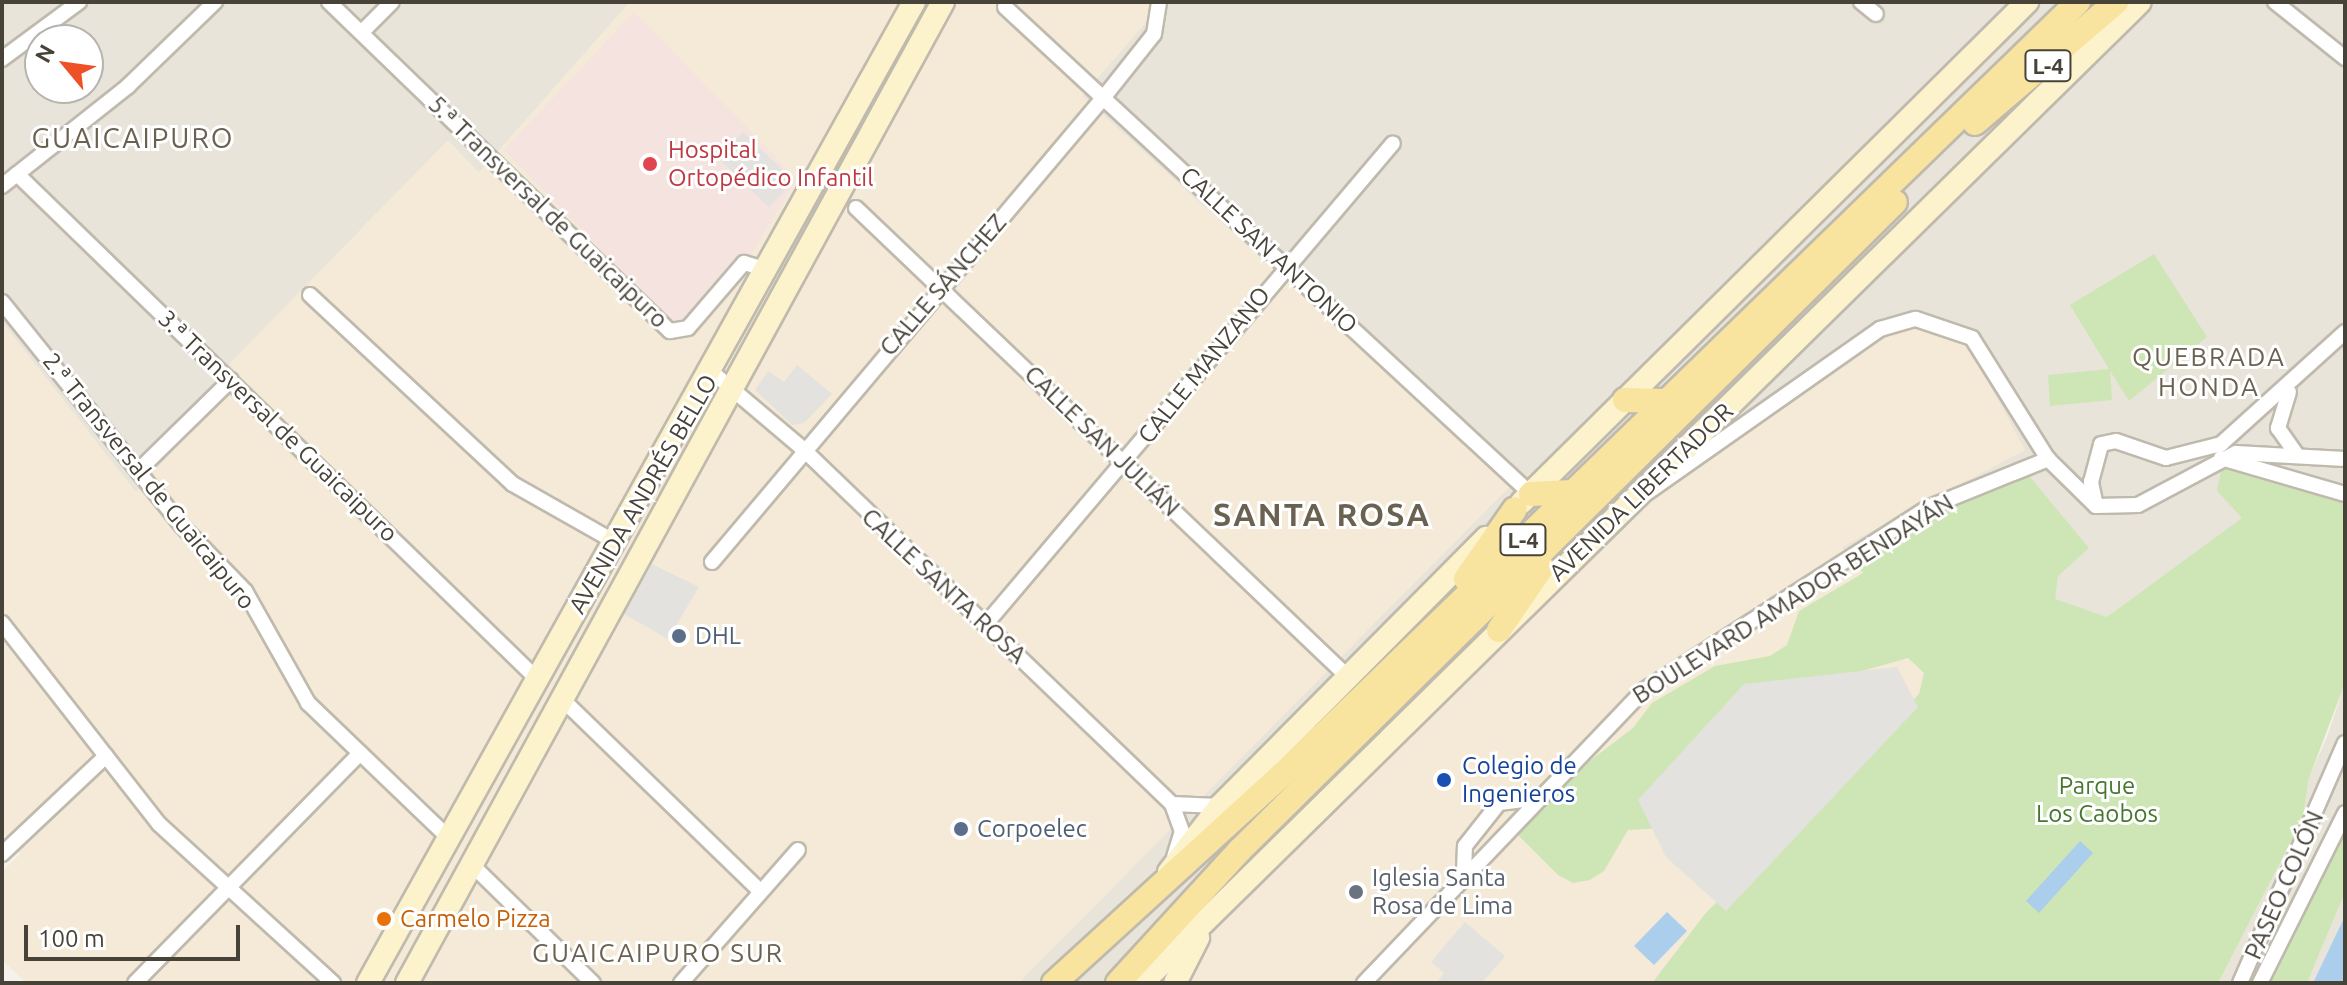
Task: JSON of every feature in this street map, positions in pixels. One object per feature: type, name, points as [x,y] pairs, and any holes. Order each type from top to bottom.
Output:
[{"type":"main road","name":"AVENIDA ANDRÉS BELLO","points":[[368,983],[712,372],[914,2]]},
{"type":"main road","name":"AVENIDA ANDRÉS BELLO","points":[[407,983],[943,2]]},
{"type":"main road","name":"AVENIDA LIBERTADOR","points":[[1167,874],[1220,806],[1347,676],[2027,2]]},
{"type":"main road","name":"L-4","points":[[1874,200],[2057,2]]},
{"type":"main road","name":"AVENIDA LIBERTADOR","points":[[1054,983],[1167,874],[1415,646],[1580,500],[1666,401],[1874,200],[1982,109],[2078,2]]},
{"type":"main road","name":"AVENIDA LIBERTADOR","points":[[1118,983],[1189,901],[1580,500],[1982,109],[2097,2]]},
{"type":"main road","name":"L-4","points":[[1982,109],[2116,2]]},
{"type":"main road","name":"AVENIDA LIBERTADOR","points":[[1142,983],[2140,2]]},
{"type":"main road","points":[[1625,400],[1666,401]]},
{"type":"main road","points":[[1523,502],[1580,500]]},
{"type":"main road","name":"L-4","points":[[1499,630],[1580,500]]},
{"type":"main road","name":"L-4","points":[[1415,646],[1523,502]]},
{"type":"main road","points":[[1175,983],[1210,916]]},
{"type":"street","points":[[2,59],[79,2]]},
{"type":"street","points":[[2,186],[128,86],[215,2]]},
{"type":"street","name":"5.ª Transversal de Guaicaipuro","points":[[329,2],[670,331],[688,328],[744,263],[768,270]]},
{"type":"street","points":[[362,32],[392,2]]},
{"type":"street","name":"CALLE SÁNCHEZ","points":[[712,562],[803,449],[1104,97],[1154,34],[1159,2]]},
{"type":"street","points":[[1861,2],[1876,14]]},
{"type":"street","points":[[2275,2],[2345,58]]},
{"type":"street","name":"CALLE SAN ANTONIO","points":[[1005,7],[1286,265],[1523,502]]},
{"type":"street","name":"CALLE MANZANO","points":[[985,625],[1126,463],[1286,265],[1393,143]]},
{"type":"street","name":"3.ª Transversal de Guaicaipuro","points":[[17,174],[538,680]]},
{"type":"street","name":"CALLE SAN JULIÁN","points":[[856,208],[1347,676]]},
{"type":"street","points":[[310,295],[513,484],[615,542]]},
{"type":"street","name":"2.ª Transversal de Guaicaipuro","points":[[2,302],[138,471],[245,591],[308,703],[451,840]]},
{"type":"street","points":[[1637,497],[1663,486],[1880,329],[1916,319],[1972,338],[2048,459],[2096,506],[2138,505],[2221,458],[2249,451],[2345,459]]},
{"type":"street","points":[[2096,506],[2091,482],[2101,444],[2116,441],[2166,458],[2198,453],[2243,431],[2290,389],[2345,332]]},
{"type":"street","name":"CALLE SANTA ROSA","points":[[712,372],[734,387],[803,449],[1172,804]]},
{"type":"street","points":[[138,471],[231,380]]},
{"type":"street","points":[[2290,389],[2278,428],[2297,455]]},
{"type":"street","points":[[2221,458],[2345,494]]},
{"type":"street","name":"BOULEVARD AMADOR BENDAYÁN","points":[[1364,983],[1534,799],[1644,690],[1927,508],[2048,459]]},
{"type":"street","points":[[2,623],[159,824],[333,983]]},
{"type":"street","points":[[562,699],[760,891]]},
{"type":"street","name":"PASEO COLÓN","points":[[2240,983],[2345,743]]},
{"type":"street","points":[[135,983],[359,754]]},
{"type":"street","points":[[3,850],[106,756]]},
{"type":"street","points":[[1464,873],[1465,846],[1499,803],[1534,799]]},
{"type":"street","points":[[1167,874],[1182,831],[1172,804],[1220,806]]},
{"type":"street","name":"PASEO COLÓN","points":[[2260,983],[2345,813]]},
{"type":"street","points":[[681,983],[798,850]]},
{"type":"street","points":[[472,865],[593,983]]},
{"type":"shaded area","points":[[2,2],[630,2],[479,173],[448,141],[230,364],[241,375],[136,493],[2,322]]},
{"type":"shaded area","points":[[630,2],[1155,2],[1145,24],[1082,96],[1511,485],[1018,983],[26,983],[2,960],[2,872],[20,854],[2,831],[2,322],[136,492],[240,376],[229,364],[447,141],[479,173]]},
{"type":"shaded area","points":[[1155,2],[2345,2],[2345,504],[2321,492],[2107,617],[2021,609],[1919,524],[1858,566],[1841,547],[1914,505],[1798,393],[1625,521],[1155,983],[1018,983],[1511,485],[1082,96]]},
{"type":"shaded area","name":"Hospital Ortopédico Infantil","points":[[634,12],[797,179],[750,256],[677,328],[504,150]]},
{"type":"shaded area","points":[[743,132],[794,181],[769,207],[718,158]]},
{"type":"shaded area","points":[[1919,323],[1970,348],[2025,450],[1842,547],[1959,679],[1666,983],[1155,983],[1625,521],[1883,331]]},
{"type":"shaded area","points":[[797,365],[832,394],[804,423],[792,425],[755,390],[768,371],[784,382]]},
{"type":"shaded area","points":[[652,564],[699,587],[668,639],[624,614]]},
{"type":"shaded area","points":[[1897,667],[1918,707],[1726,911],[1666,857],[1638,800],[1744,684]]},
{"type":"shaded area","points":[[2345,683],[2345,983],[2218,983],[2327,737]]},
{"type":"shaded area","points":[[1465,922],[1505,956],[1482,983],[1436,983],[1444,973],[1431,962]]},
{"type":"green space","points":[[2154,254],[2207,337],[2129,401],[2110,371],[2112,400],[2050,406],[2048,375],[2109,369],[2070,305]]},
{"type":"green space","name":"Parque Los Caobos","points":[[2222,465],[2345,504],[2345,683],[2308,781],[2303,818],[2218,983],[1652,983],[1705,914],[1919,694],[1924,673],[1908,658],[1855,673],[1664,828],[1628,830],[1604,871],[1590,880],[1573,883],[1558,875],[1507,824],[1633,728],[1652,703],[1715,666],[1770,656],[1787,645],[1799,611],[1863,573],[1858,566],[1919,524],[2024,470],[2089,548],[2058,576],[2055,599],[2107,617],[2242,518],[2217,491]]},
{"type":"green space","points":[[2345,826],[2345,892],[2307,983],[2252,983]]},
{"type":"water","points":[[2080,841],[2093,853],[2039,913],[2026,901]]},
{"type":"water","points":[[1667,912],[1687,931],[1654,965],[1634,946]]},
{"type":"water","points":[[2345,916],[2345,983],[2313,983]]},
{"type":"place","name":"Hospital Ortopédico Infantil","points":[[650,164]]},
{"type":"place","name":"DHL","points":[[679,636]]},
{"type":"place","name":"Colegio de Ingenieros","points":[[1444,780]]},
{"type":"place","name":"Corpoelec","points":[[961,829]]},
{"type":"place","name":"Iglesia Santa Rosa de Lima","points":[[1356,892]]},
{"type":"place","name":"Carmelo Pizza","points":[[384,919]]},
{"type":"district","name":"GUAICAIPURO","points":[[133,138]]},
{"type":"district","name":"QUEBRADA HONDA","points":[[2209,372]]},
{"type":"district","name":"SANTA ROSA","points":[[1322,514]]},
{"type":"district","name":"GUAICAIPURO SUR","points":[[658,953]]}]
